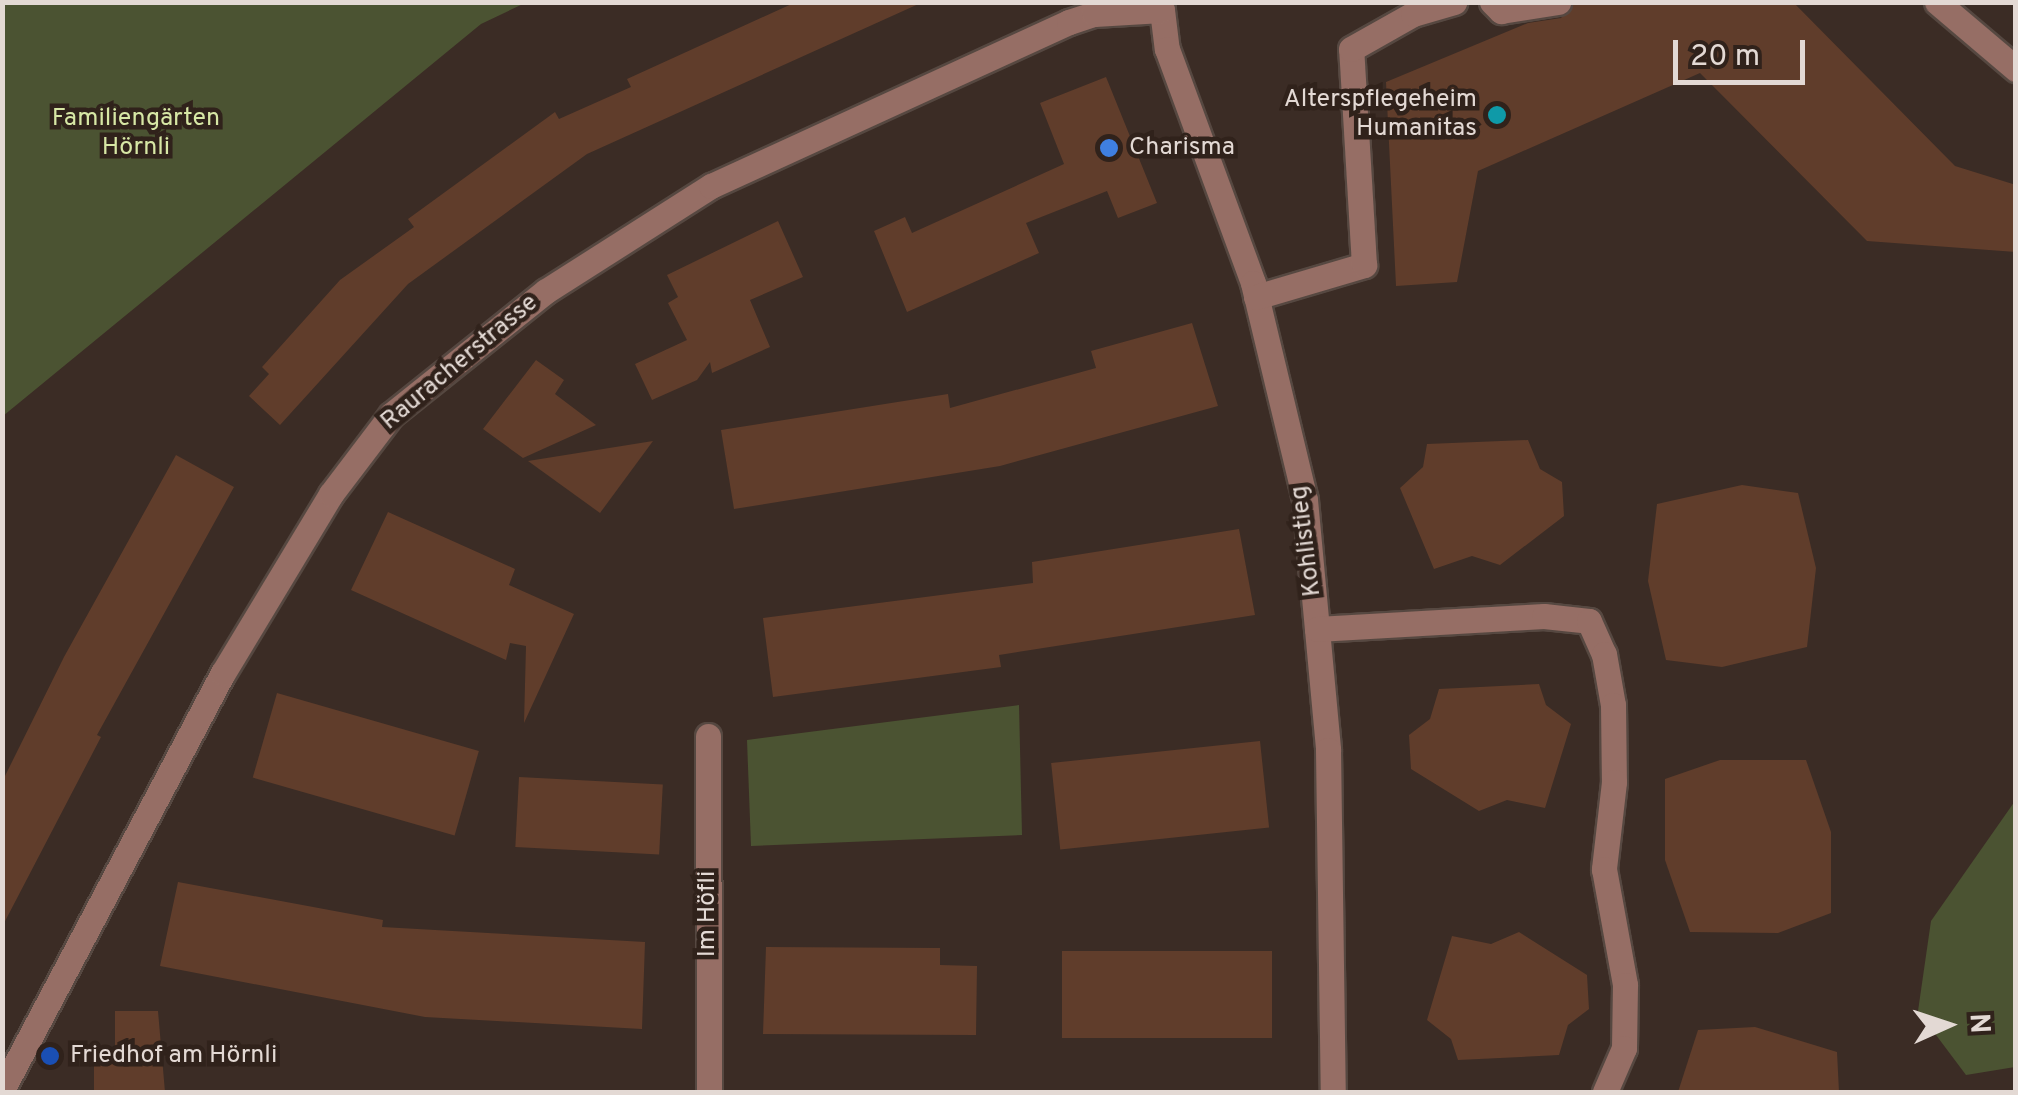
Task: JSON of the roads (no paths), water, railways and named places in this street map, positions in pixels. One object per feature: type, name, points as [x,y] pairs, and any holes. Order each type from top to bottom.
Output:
[{"type":"street","points":[[1256,297],[1364,265],[1351,49],[1394,12],[1454,2]]},
{"type":"street","points":[[1492,2],[1501,11],[1558,2]]},
{"type":"street","points":[[1937,2],[2016,69]]},
{"type":"street","name":"Kohlistieg","points":[[1165,6],[1164,38],[1256,297],[1306,500],[1328,750],[1333,1092]]},
{"type":"street","name":"Rauracherstrasse","points":[[2,1090],[223,673],[331,494],[391,415],[546,290],[711,186],[1069,22],[1094,14],[1165,6]]},
{"type":"street","points":[[1317,630],[1544,616],[1589,620],[1604,654],[1614,706],[1614,782],[1604,870],[1625,985],[1624,1048],[1606,1092]]},
{"type":"street","name":"Im Höfli","points":[[708,736],[708,1092]]},
{"type":"place","name":"Alterspflegeheim Humanitas","points":[[1497,115]]},
{"type":"place","name":"Charisma","points":[[1109,148]]},
{"type":"place","name":"Friedhof am Hörnli","points":[[50,1056]]},
{"type":"park label","name":"Familiengärten Hörnli","points":[[136,134]]}]
